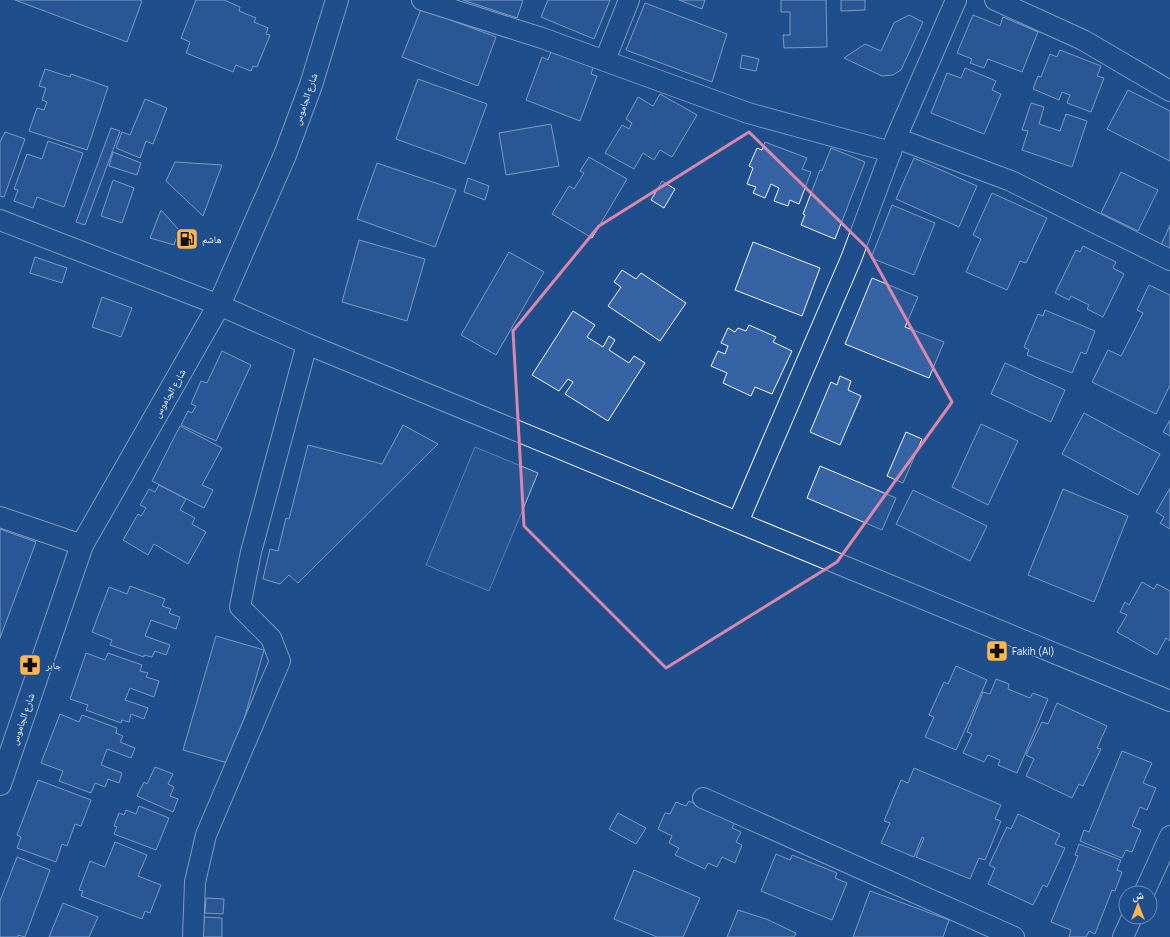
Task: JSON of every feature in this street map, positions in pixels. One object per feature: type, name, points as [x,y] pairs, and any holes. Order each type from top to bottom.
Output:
[{"type":"street","name":"شارع الجاموس","points":[[0,784],[82,545],[219,305],[286,155],[311,85],[337,0]]},
{"type":"street","points":[[422,0],[492,21],[605,60],[748,113],[894,145],[1011,181],[1170,260]]},
{"type":"street","points":[[605,60],[629,0]]},
{"type":"street","points":[[738,522],[850,259],[894,145],[956,0]]},
{"type":"street","points":[[995,0],[1083,40],[1170,91]]},
{"type":"street","points":[[0,220],[219,305],[307,344],[1170,701]]},
{"type":"street","points":[[194,937],[195,882],[206,835],[280,661],[270,638],[240,607],[251,552],[307,344]]},
{"type":"street","points":[[0,517],[82,545]]},
{"type":"street","points":[[703,798],[1014,937]]},
{"type":"street","points":[[1148,885],[1170,836]]},
{"type":"street","points":[[1123,937],[1128,925]]},
{"type":"highlighted area","points":[[749,132],[867,248],[952,402],[837,562],[666,668],[524,526],[513,331],[599,226]]},
{"type":"shaded area","points":[[475,447],[538,473],[489,591],[426,565]]},
{"type":"building","points":[[15,0],[140,0],[142,1],[127,42]]},
{"type":"building","points":[[196,0],[224,0],[240,7],[239,11],[256,18],[254,22],[268,28],[266,34],[270,35],[257,67],[253,66],[251,71],[236,65],[233,72],[186,53],[190,42],[181,38]]},
{"type":"building","points":[[463,0],[523,0],[517,18]]},
{"type":"building","points":[[548,0],[610,0],[594,39],[541,17]]},
{"type":"building","points":[[679,0],[705,0],[702,9]]},
{"type":"building","points":[[781,0],[826,0],[827,47],[784,48],[783,35],[790,35],[790,12],[781,12]]},
{"type":"building","points":[[841,0],[865,0],[865,10],[841,11]]},
{"type":"building","points":[[645,3],[727,34],[712,82],[626,50]]},
{"type":"building","points":[[421,9],[496,37],[478,86],[402,57]]},
{"type":"building","points":[[909,15],[923,22],[901,70],[893,75],[882,76],[844,58],[865,44],[881,51],[894,23]]},
{"type":"building","points":[[973,15],[1000,26],[1003,17],[1038,32],[1022,72],[988,59],[984,68],[970,63],[972,59],[957,53]]},
{"type":"building","points":[[553,46],[595,62],[591,74],[597,76],[580,121],[526,100],[542,57],[548,60]]},
{"type":"building","points":[[1060,50],[1101,66],[1097,76],[1104,78],[1091,112],[1067,103],[1070,95],[1062,92],[1059,100],[1033,89],[1038,76],[1041,77],[1050,54],[1057,57]]},
{"type":"building","points":[[742,55],[759,59],[756,71],[740,68]]},
{"type":"building","points":[[965,68],[996,81],[992,90],[1001,94],[984,134],[931,113],[947,73],[961,78]]},
{"type":"building","points":[[45,69],[70,77],[71,74],[108,87],[87,150],[29,131],[37,108],[44,110],[47,102],[42,100],[46,88],[39,86]]},
{"type":"building","points":[[418,79],[487,104],[465,164],[396,139]]},
{"type":"building","points":[[1128,90],[1170,111],[1170,161],[1107,129]]},
{"type":"building","points":[[660,94],[697,115],[672,157],[660,150],[654,160],[643,153],[634,169],[605,153],[622,125],[629,129],[632,123],[626,119],[638,97],[653,106]]},
{"type":"building","points":[[145,99],[167,108],[153,144],[146,141],[140,158],[116,148],[122,132],[130,135]]},
{"type":"building","points":[[1031,103],[1044,107],[1039,124],[1060,131],[1066,114],[1087,121],[1072,167],[1022,150],[1028,131],[1022,130]]},
{"type":"building","points":[[551,124],[559,166],[506,175],[499,133]]},
{"type":"building","points":[[111,128],[120,131],[85,225],[76,222]]},
{"type":"building","points":[[5,132],[25,139],[4,197],[0,196],[0,142]]},
{"type":"building","points":[[48,141],[83,153],[64,207],[37,197],[33,208],[14,201],[18,190],[14,189],[27,154],[42,159]]},
{"type":"building","points":[[765,142],[807,158],[802,169],[811,172],[799,204],[790,200],[788,206],[774,201],[779,188],[771,184],[765,198],[753,193],[756,187],[747,184],[753,168],[749,166],[757,148],[762,150]]},
{"type":"building","points":[[831,148],[865,162],[835,239],[801,225],[805,215],[803,214],[820,170],[822,171]]},
{"type":"building","points":[[113,152],[141,163],[137,175],[109,166]]},
{"type":"building","points":[[589,157],[627,179],[592,238],[552,214],[569,186],[574,189],[584,173],[580,171]]},
{"type":"building","points":[[914,158],[977,186],[959,227],[896,199]]},
{"type":"building","points":[[175,162],[222,165],[203,216],[166,181]]},
{"type":"building","points":[[377,163],[456,190],[435,247],[357,219]]},
{"type":"building","points":[[1121,172],[1158,190],[1138,231],[1101,213]]},
{"type":"building","points":[[468,178],[489,186],[485,200],[464,192]]},
{"type":"building","points":[[113,180],[134,188],[122,223],[101,216]]},
{"type":"building","points":[[662,181],[675,189],[664,208],[651,200]]},
{"type":"building","points":[[992,193],[1047,218],[1026,263],[1020,261],[1007,290],[966,272],[981,239],[973,235]]},
{"type":"building","points":[[892,205],[935,223],[914,275],[871,258]]},
{"type":"building","points":[[161,210],[179,230],[174,245],[150,238]]},
{"type":"building","points":[[1170,225],[1170,249],[1161,245]]},
{"type":"building","points":[[359,240],[425,259],[407,321],[342,302]]},
{"type":"building","points":[[753,242],[820,268],[802,316],[735,290]]},
{"type":"building","points":[[1083,246],[1116,262],[1113,268],[1124,274],[1103,317],[1087,309],[1089,305],[1071,296],[1069,300],[1055,293],[1076,250],[1080,252]]},
{"type":"building","points":[[509,252],[544,272],[496,355],[461,335]]},
{"type":"building","points":[[35,257],[67,268],[62,283],[30,273]]},
{"type":"building","points":[[622,270],[636,279],[641,273],[686,303],[660,341],[608,306],[621,287],[614,282]]},
{"type":"building","points":[[872,278],[918,297],[905,327],[944,342],[929,378],[845,344]]},
{"type":"building","points":[[1149,285],[1170,295],[1170,385],[1156,414],[1092,382],[1108,350],[1121,356],[1143,313],[1137,310]]},
{"type":"building","points":[[102,297],[132,308],[121,337],[92,327]]},
{"type":"building","points":[[1045,310],[1095,331],[1086,354],[1081,352],[1072,373],[1027,355],[1029,350],[1024,347],[1038,314],[1043,316]]},
{"type":"building","points":[[573,311],[595,325],[587,337],[603,347],[609,336],[615,340],[609,350],[629,363],[634,356],[645,363],[608,421],[565,394],[573,382],[568,379],[559,391],[532,375]]},
{"type":"building","points":[[749,325],[776,337],[773,342],[792,351],[772,394],[755,387],[751,396],[723,383],[727,373],[711,366],[718,351],[725,354],[728,346],[721,343],[728,328],[735,332],[738,328],[746,331]]},
{"type":"building","points":[[222,351],[251,365],[216,441],[181,425],[188,411],[192,413],[196,406],[191,404],[201,381],[207,383]]},
{"type":"building","points":[[1005,363],[1065,390],[1051,422],[991,394]]},
{"type":"building","points":[[840,376],[851,381],[848,390],[861,396],[840,445],[810,432],[831,382],[837,385]]},
{"type":"building","points":[[1084,413],[1160,454],[1138,495],[1062,454]]},
{"type":"building","points":[[1170,420],[1170,436],[1163,432]]},
{"type":"building","points":[[981,424],[1018,441],[988,505],[952,487]]},
{"type":"building","points":[[403,425],[438,444],[298,583],[289,575],[280,584],[263,579],[270,549],[278,551],[286,518],[289,519],[308,445],[382,464]]},
{"type":"building","points":[[180,426],[222,448],[202,485],[213,490],[204,508],[152,481]]},
{"type":"building","points":[[906,432],[922,439],[903,483],[887,476]]},
{"type":"building","points":[[820,466],[896,498],[882,530],[807,498]]},
{"type":"building","points":[[159,485],[186,499],[180,510],[195,518],[192,524],[206,532],[188,564],[154,544],[148,555],[123,540],[138,514],[141,516],[146,508],[140,505],[149,489],[155,492]]},
{"type":"building","points":[[1170,488],[1170,529],[1160,523],[1164,517],[1156,512]]},
{"type":"building","points":[[1063,489],[1128,516],[1094,602],[1028,575]]},
{"type":"building","points":[[913,490],[987,526],[970,561],[896,524]]},
{"type":"building","points":[[0,529],[36,542],[0,638]]},
{"type":"building","points":[[1142,582],[1154,589],[1157,584],[1170,591],[1170,641],[1166,638],[1157,655],[1117,632],[1127,615],[1120,612],[1125,602],[1129,605]]},
{"type":"building","points":[[130,586],[165,599],[162,606],[171,609],[169,613],[180,617],[176,629],[151,620],[145,636],[170,645],[166,655],[155,651],[152,657],[144,655],[144,657],[110,645],[112,640],[92,632],[109,587],[127,594]]},
{"type":"building","points":[[216,636],[264,650],[231,764],[183,750]]},
{"type":"building","points":[[86,653],[105,660],[108,653],[142,665],[140,671],[148,673],[146,677],[159,681],[154,697],[130,688],[125,700],[148,708],[144,719],[131,714],[129,722],[122,720],[121,723],[86,710],[88,705],[70,699]]},
{"type":"building","points":[[956,666],[987,680],[956,750],[925,737],[934,717],[929,715],[944,682],[948,684]]},
{"type":"building","points":[[996,679],[1009,684],[1008,689],[1030,698],[1033,693],[1048,699],[1017,773],[998,765],[1000,760],[988,755],[984,762],[963,753],[972,734],[967,732],[983,692],[990,694]]},
{"type":"building","points":[[1057,703],[1107,726],[1097,748],[1101,749],[1083,786],[1079,784],[1072,798],[1026,776],[1034,759],[1026,755],[1042,722],[1048,724]]},
{"type":"building","points":[[60,714],[79,722],[82,715],[117,728],[116,733],[123,736],[120,742],[135,748],[131,758],[107,749],[101,765],[122,773],[119,783],[108,779],[105,787],[95,783],[91,793],[59,781],[63,771],[41,763]]},
{"type":"building","points":[[1122,751],[1152,763],[1143,783],[1156,788],[1147,810],[1140,807],[1132,826],[1141,830],[1132,852],[1126,850],[1122,858],[1080,841],[1084,830],[1089,832]]},
{"type":"building","points":[[155,767],[173,774],[168,784],[174,787],[170,796],[178,799],[173,812],[137,796],[144,782],[147,784]]},
{"type":"building","points":[[914,768],[1001,805],[995,819],[1001,821],[985,860],[979,858],[970,879],[916,857],[924,838],[922,837],[914,857],[881,843],[890,823],[884,821],[901,780],[908,783]]},
{"type":"building","points":[[38,780],[91,800],[81,826],[75,824],[67,846],[62,844],[56,862],[17,848],[21,837],[17,835]]},
{"type":"building","points":[[689,801],[735,822],[732,828],[741,832],[736,842],[742,845],[735,863],[722,857],[717,867],[708,863],[705,869],[675,855],[679,848],[669,843],[672,836],[658,829],[665,813],[670,814],[676,802],[686,806]]},
{"type":"building","points":[[139,806],[169,818],[156,850],[114,834],[117,827],[114,826],[119,813],[124,815],[126,810],[136,814]]},
{"type":"building","points":[[618,813],[646,828],[636,844],[609,829]]},
{"type":"building","points":[[1018,814],[1060,834],[1055,844],[1065,848],[1047,887],[1043,885],[1033,905],[988,884],[995,868],[989,865],[1007,827],[1011,829]]},
{"type":"building","points":[[115,842],[147,855],[138,876],[161,885],[150,913],[145,911],[142,919],[81,896],[83,891],[79,890],[90,861],[105,867]]},
{"type":"building","points":[[1079,844],[1121,860],[1117,870],[1122,872],[1115,891],[1112,890],[1095,934],[1089,931],[1086,937],[1069,937],[1071,930],[1051,922],[1078,856],[1075,855]]},
{"type":"building","points":[[776,854],[790,860],[792,855],[837,873],[835,878],[847,883],[832,920],[761,891]]},
{"type":"building","points":[[17,857],[50,870],[25,937],[18,935],[18,937],[0,937],[0,901]]},
{"type":"building","points":[[634,870],[700,898],[683,937],[657,937],[614,919]]},
{"type":"building","points":[[870,891],[949,920],[943,937],[853,937]]},
{"type":"building","points":[[206,898],[224,899],[223,914],[205,913]]},
{"type":"building","points":[[63,903],[98,917],[89,937],[49,937]]},
{"type":"building","points":[[738,910],[766,919],[796,933],[794,937],[727,937]]},
{"type":"building","points":[[204,917],[222,918],[222,937],[203,937]]},
{"type":"place","name":"هاشم","points":[[187,239]]},
{"type":"place","name":"Fakih (Al)","points":[[997,651]]},
{"type":"place","name":"جابر","points":[[30,665]]}]
